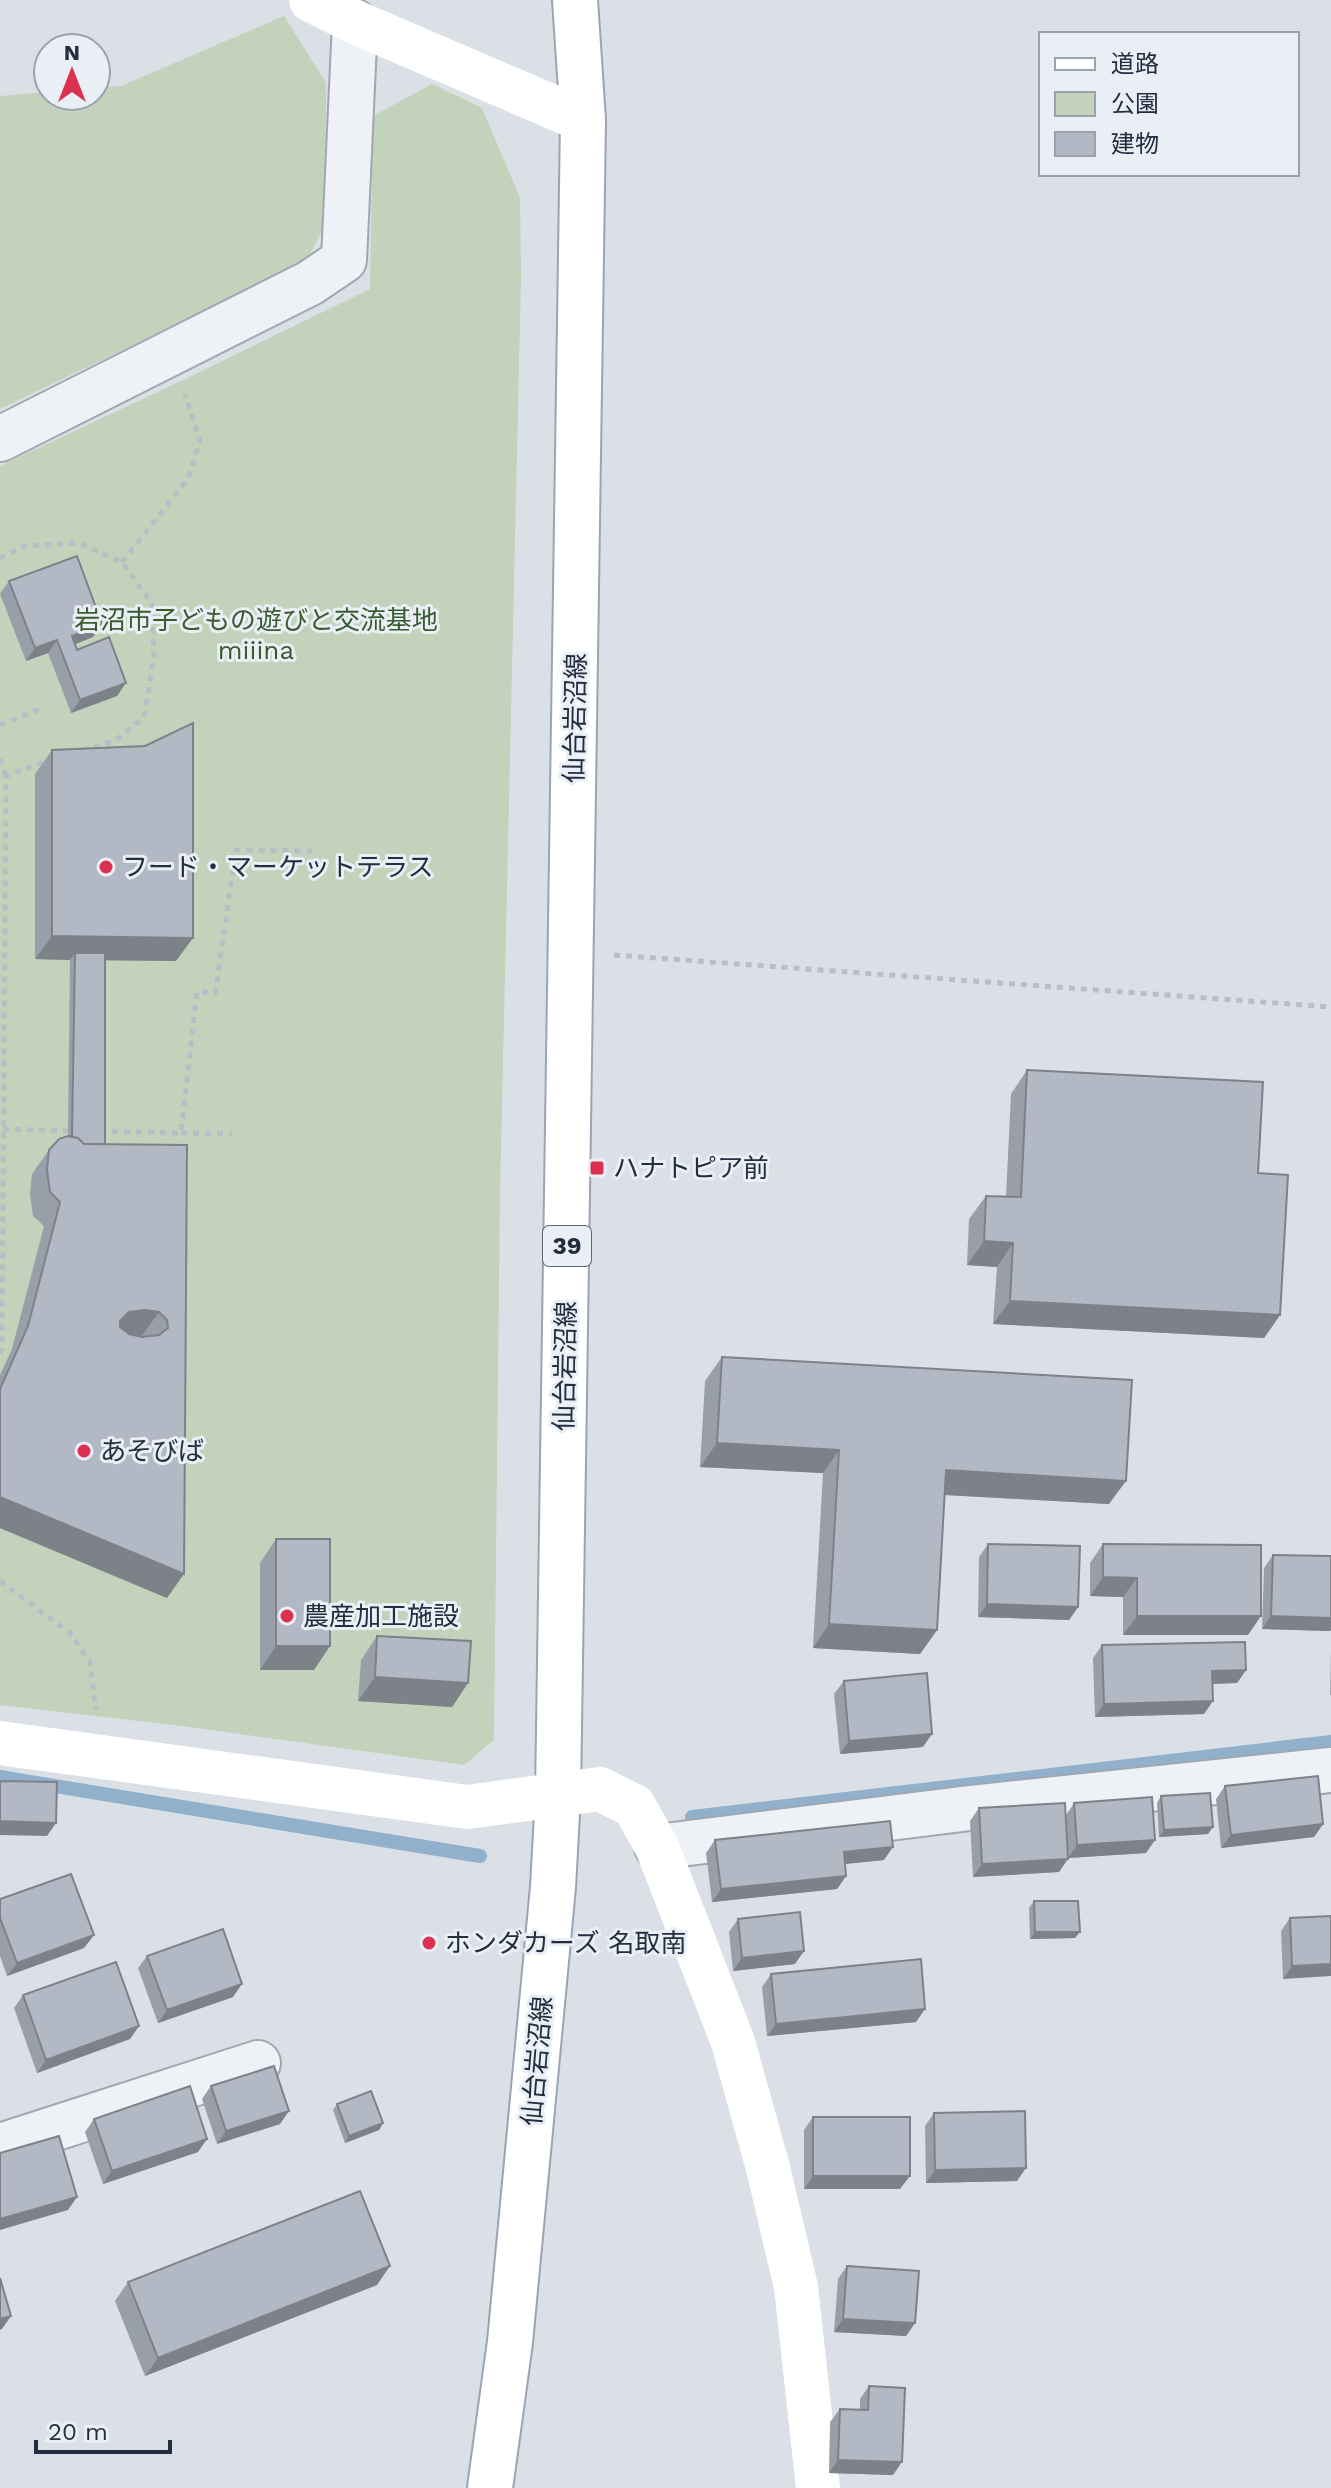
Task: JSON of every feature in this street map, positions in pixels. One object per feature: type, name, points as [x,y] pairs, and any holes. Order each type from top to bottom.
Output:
[{"type":"main road","points":[[311,0],[583,120]]},
{"type":"main road","name":"仙台岩沼線","points":[[490,2488],[510,2342],[553,1887],[558,1796],[583,120],[575,0]]},
{"type":"main road","points":[[0,1743],[467,1807],[600,1789],[634,1806],[657,1847],[733,2042],[768,2168],[796,2287],[818,2488]]},
{"type":"street","points":[[0,439],[310,283],[344,260],[355,22]]},
{"type":"street","points":[[657,1847],[970,1808],[1331,1770]]},
{"type":"street","points":[[0,2146],[258,2063]]},
{"type":"path","points":[[122,562],[188,479],[200,441],[181,381]]},
{"type":"path","points":[[0,558],[24,546],[79,543],[122,562],[152,604],[154,657],[144,717],[115,741],[69,754]]},
{"type":"path","points":[[0,725],[45,707]]},
{"type":"path","points":[[6,776],[54,758]]},
{"type":"path","points":[[0,759],[6,776],[2,885],[0,1354]]},
{"type":"path","points":[[181,1133],[197,992],[215,993],[236,850],[312,851]]},
{"type":"path","points":[[572,952],[1331,1007]]},
{"type":"path","points":[[3,1129],[77,1131]]},
{"type":"path","points":[[92,1131],[232,1134]]},
{"type":"path","points":[[0,1581],[70,1633],[90,1662],[96,1716]]},
{"type":"green space","points":[[284,16],[326,83],[325,225],[306,262],[0,409],[0,96],[32,93],[32,112],[112,112],[112,87],[121,86]]},
{"type":"green space","name":"岩沼市子どもの遊びと交流基地 miiina","points":[[432,84],[482,108],[520,198],[521,279],[500,1193],[494,1740],[464,1765],[182,1726],[0,1705],[0,466],[370,289],[373,116]]},
{"type":"building","points":[[77,556],[102,624],[72,636],[77,650],[109,637],[126,683],[80,700],[57,640],[35,648],[9,581]]},
{"type":"building","name":"フード・マーケットテラス","points":[[193,723],[193,938],[52,936],[52,750],[145,746]]},
{"type":"building","points":[[75,953],[105,953],[105,1144],[84,1144],[72,1137]]},
{"type":"building","points":[[1027,1070],[1263,1082],[1258,1173],[1288,1175],[1280,1315],[1010,1301],[1013,1243],[984,1241],[986,1196],[1021,1197]]},
{"type":"building","name":"あそびば","points":[[68,1136],[78,1138],[84,1144],[187,1145],[184,1574],[0,1497],[0,1389],[28,1326],[60,1202],[50,1192],[47,1170],[49,1150],[59,1139]],"holes":[[[129,1312],[159,1312],[167,1320],[168,1328],[159,1335],[142,1337],[129,1334],[120,1327],[120,1321]]]},
{"type":"building","points":[[722,1357],[1132,1380],[1126,1481],[946,1470],[937,1630],[829,1624],[839,1450],[717,1443]]},
{"type":"building","points":[[276,1539],[330,1539],[330,1646],[276,1646]]},
{"type":"building","points":[[988,1544],[1080,1546],[1078,1607],[987,1604]]},
{"type":"building","points":[[1103,1544],[1261,1545],[1261,1616],[1137,1616],[1137,1578],[1103,1577]]},
{"type":"building","points":[[1273,1555],[1331,1556],[1331,1618],[1271,1616]]},
{"type":"building","points":[[377,1636],[471,1641],[468,1683],[375,1677]]},
{"type":"building","points":[[1245,1642],[1246,1670],[1212,1671],[1213,1701],[1104,1704],[1102,1645]]},
{"type":"building","points":[[927,1673],[932,1734],[849,1741],[844,1681]]},
{"type":"building","points":[[1318,1776],[1323,1824],[1231,1835],[1225,1786]]},
{"type":"building","points":[[0,1781],[57,1782],[56,1823],[0,1821]]},
{"type":"building","points":[[1210,1793],[1213,1827],[1164,1830],[1161,1796]]},
{"type":"building","points":[[1152,1797],[1155,1840],[1077,1845],[1074,1803]]},
{"type":"building","points":[[1065,1803],[1068,1859],[982,1864],[979,1808]]},
{"type":"building","points":[[890,1821],[893,1847],[844,1852],[846,1876],[721,1889],[715,1840]]},
{"type":"building","points":[[71,1874],[94,1935],[17,1963],[0,1918],[0,1899]]},
{"type":"building","points":[[1034,1901],[1078,1901],[1080,1932],[1035,1932]]},
{"type":"building","points":[[800,1912],[804,1951],[742,1958],[738,1919]]},
{"type":"building","points":[[1331,1916],[1331,1964],[1292,1966],[1290,1918]]},
{"type":"building","points":[[223,1929],[242,1984],[167,2010],[147,1956]]},
{"type":"building","points":[[921,1959],[925,2009],[776,2024],[771,1974]]},
{"type":"building","points":[[116,1962],[139,2026],[46,2060],[23,1995]]},
{"type":"building","points":[[274,2066],[289,2111],[226,2131],[211,2086]]},
{"type":"building","points":[[190,2086],[207,2139],[112,2171],[94,2119]]},
{"type":"building","points":[[371,2091],[383,2123],[349,2136],[337,2104]]},
{"type":"building","points":[[1025,2111],[1026,2168],[935,2170],[934,2113]]},
{"type":"building","points":[[813,2117],[910,2117],[910,2176],[813,2176]]},
{"type":"building","points":[[59,2136],[77,2197],[0,2219],[0,2153]]},
{"type":"building","points":[[360,2191],[390,2266],[158,2358],[128,2282]]},
{"type":"building","points":[[847,2266],[919,2271],[915,2323],[843,2319]]},
{"type":"building","points":[[0,2278],[11,2316],[0,2319]]},
{"type":"building","points":[[869,2386],[905,2388],[902,2462],[838,2460],[840,2409],[868,2410]]},
{"type":"waterway","points":[[692,1817],[1331,1742]]},
{"type":"waterway","points":[[0,1777],[480,1856]]},
{"type":"place","name":"フード・マーケットテラス","points":[[106,867]]},
{"type":"place","name":"ハナトピア前","points":[[597,1168]]},
{"type":"place","name":"あそびば","points":[[84,1451]]},
{"type":"place","name":"農産加工施設","points":[[287,1616]]},
{"type":"place","name":"ホンダカーズ 名取南","points":[[429,1943]]}]
